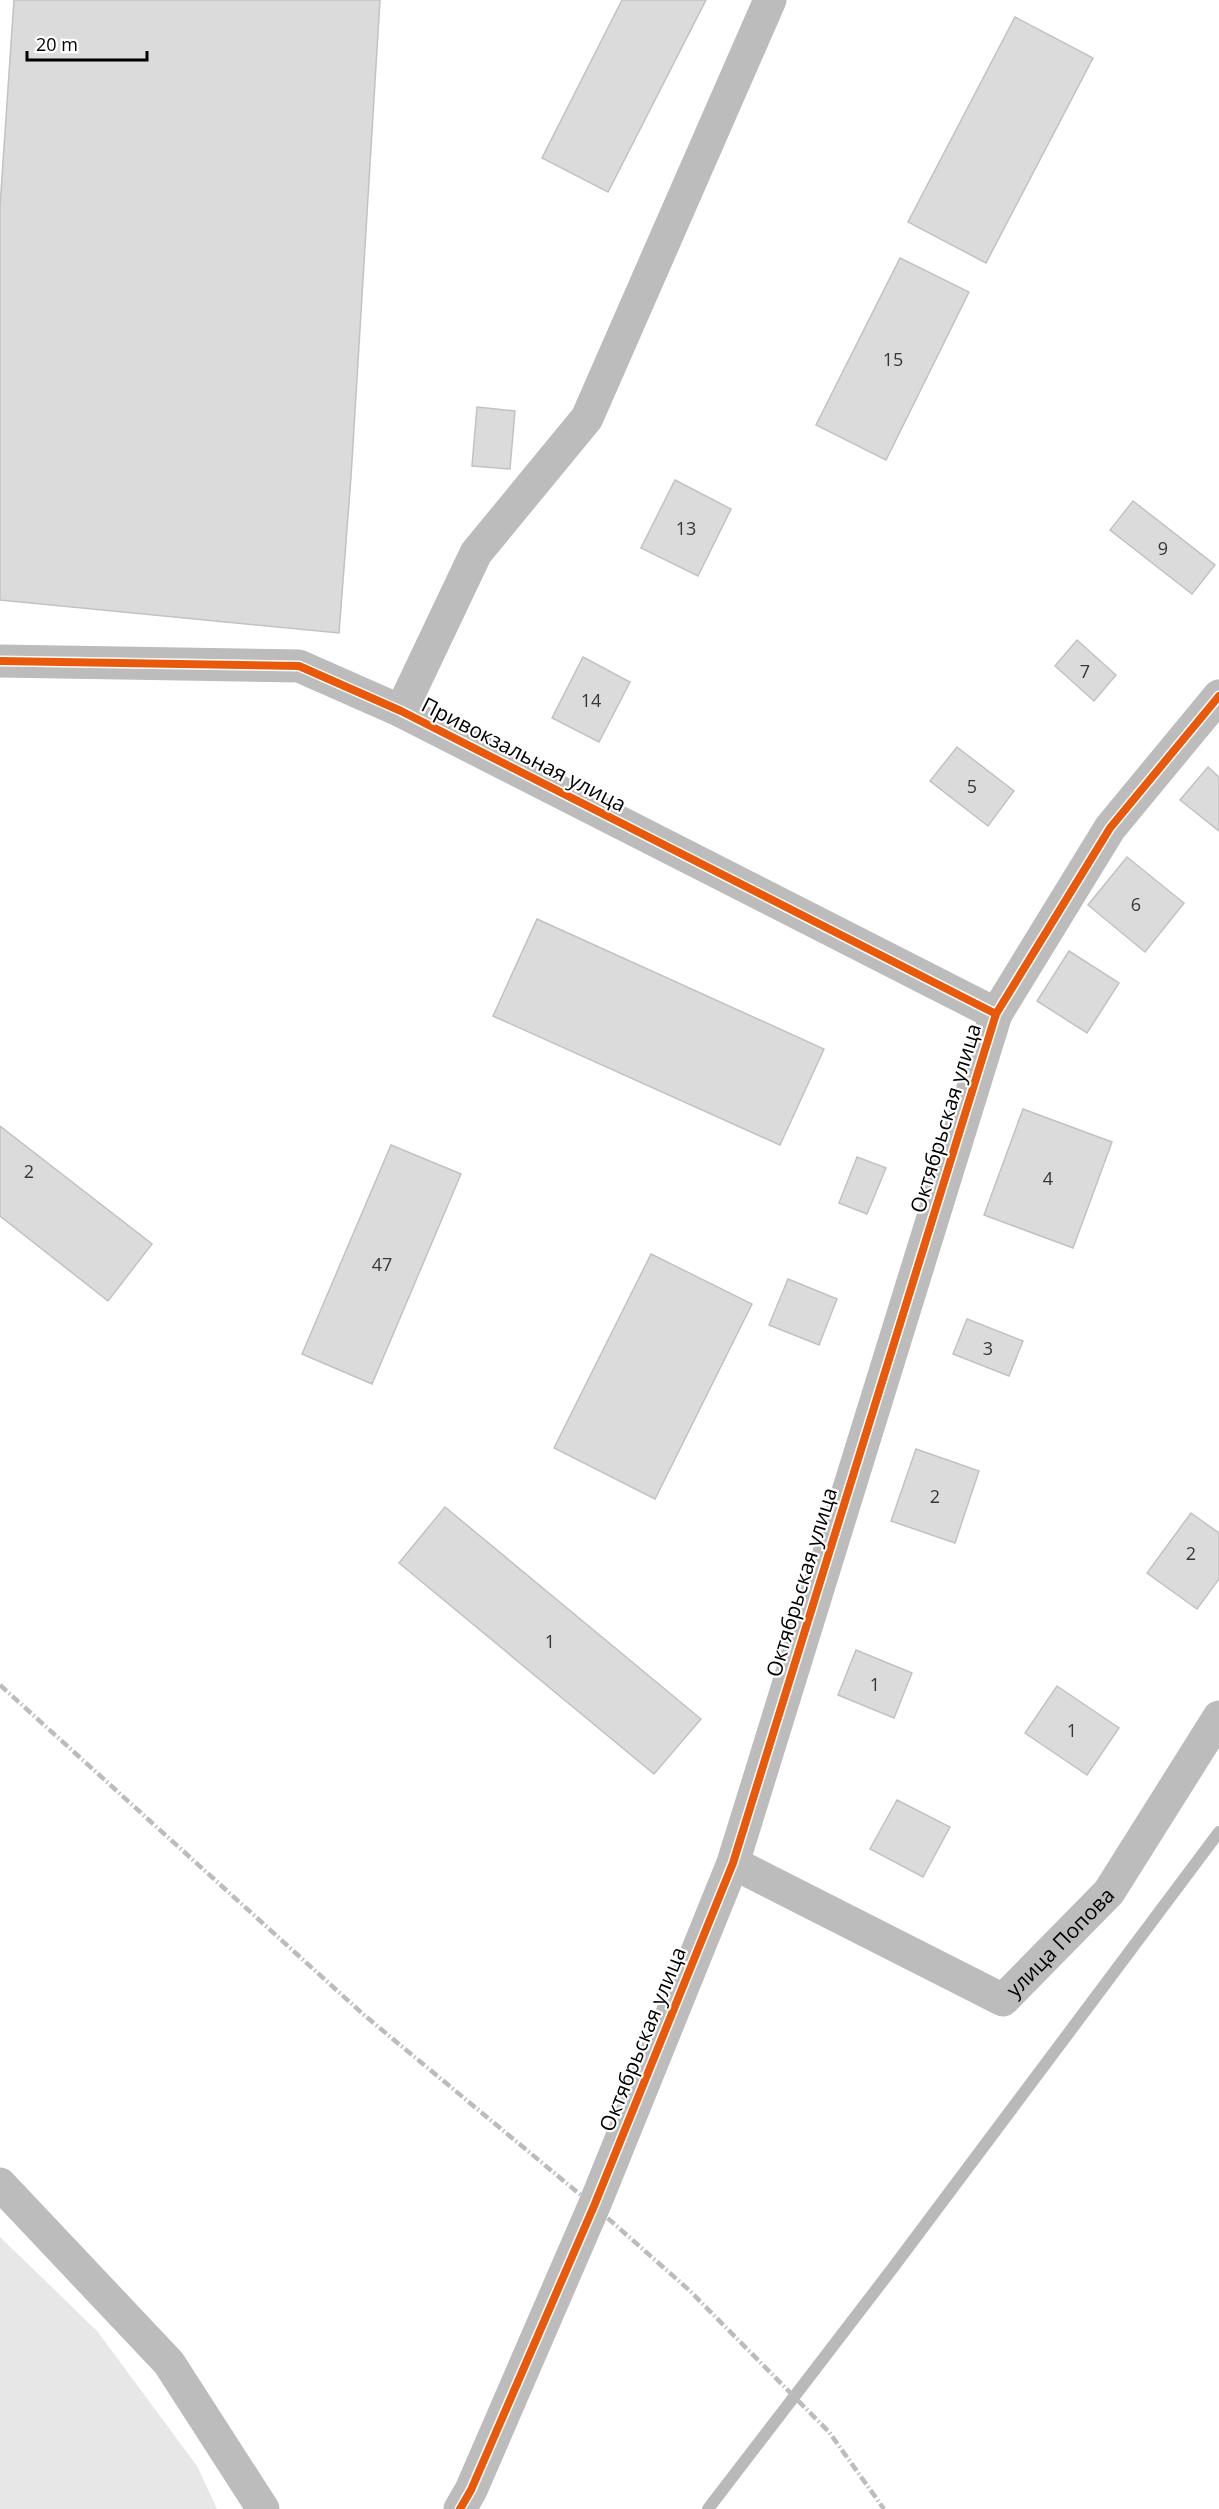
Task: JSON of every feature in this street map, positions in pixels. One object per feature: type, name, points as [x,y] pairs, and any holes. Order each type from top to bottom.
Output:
[{"type":"street","points":[[400,711],[476,553],[587,418],[769,4]]},
{"type":"street","name":"Привокзальная улица","points":[[0,661],[299,666],[400,711],[996,1014]]},
{"type":"street","name":"Октябрьская улица","points":[[460,2509],[471,2490],[594,2206],[733,1863],[996,1014],[1110,828],[1219,696]]},
{"type":"street","name":"улица Попова","points":[[733,1863],[1003,2000],[1109,1892],[1219,1717]]},
{"type":"street","points":[[0,2184],[169,2363],[263,2509]]},
{"type":"shaded area","points":[[0,2237],[97,2331],[197,2466],[217,2509],[0,2509]]},
{"type":"building","points":[[14,0],[380,0],[351,477],[339,633],[0,600],[0,206]]},
{"type":"building","points":[[622,0],[706,0],[608,192],[542,158]]},
{"type":"building","points":[[1015,17],[1093,58],[986,263],[908,222]]},
{"type":"building","points":[[900,258],[969,292],[886,460],[816,425]]},
{"type":"building","points":[[477,407],[515,411],[510,469],[472,466]]},
{"type":"building","points":[[675,480],[731,509],[698,576],[641,548]]},
{"type":"building","points":[[1133,501],[1215,565],[1192,594],[1110,530]]},
{"type":"building","points":[[1077,640],[1116,675],[1094,701],[1055,666]]},
{"type":"building","points":[[583,657],[630,682],[599,742],[552,718]]},
{"type":"building","points":[[957,747],[1014,791],[988,826],[930,781]]},
{"type":"building","points":[[1208,767],[1219,777],[1219,831],[1180,800]]},
{"type":"building","points":[[1127,857],[1184,903],[1145,952],[1088,905]]},
{"type":"building","points":[[537,919],[824,1049],[780,1145],[493,1016]]},
{"type":"building","points":[[1069,951],[1119,983],[1087,1033],[1037,1001]]},
{"type":"building","points":[[1023,1109],[1112,1142],[1073,1248],[984,1215]]},
{"type":"building","points":[[0,1126],[152,1244],[108,1301],[0,1216]]},
{"type":"building","points":[[391,1145],[461,1174],[372,1384],[302,1354]]},
{"type":"building","points":[[857,1157],[886,1168],[867,1214],[839,1203]]},
{"type":"building","points":[[651,1254],[752,1304],[655,1499],[554,1448]]},
{"type":"building","points":[[788,1279],[837,1299],[819,1345],[769,1325]]},
{"type":"building","points":[[967,1319],[1023,1341],[1009,1376],[953,1354]]},
{"type":"building","points":[[916,1449],[979,1471],[955,1543],[891,1521]]},
{"type":"building","points":[[445,1507],[701,1719],[654,1774],[399,1563]]},
{"type":"building","points":[[1191,1513],[1219,1533],[1219,1579],[1197,1609],[1147,1573]]},
{"type":"building","points":[[856,1650],[912,1673],[894,1718],[838,1695]]},
{"type":"building","points":[[1057,1686],[1119,1728],[1087,1775],[1025,1733]]},
{"type":"building","points":[[897,1800],[950,1827],[923,1877],[870,1849]]},
{"type":"waterway","points":[[708,2509],[892,2269],[1219,1832]]},
{"type":"railway","points":[[0,1685],[364,2015],[594,2206],[689,2290],[829,2432],[884,2509]]},
{"type":"cycle path","points":[[0,661],[299,666],[401,711],[996,1014]]},
{"type":"cycle path","points":[[460,2509],[471,2490],[594,2206],[733,1863],[996,1014],[1110,828],[1219,696]]}]
